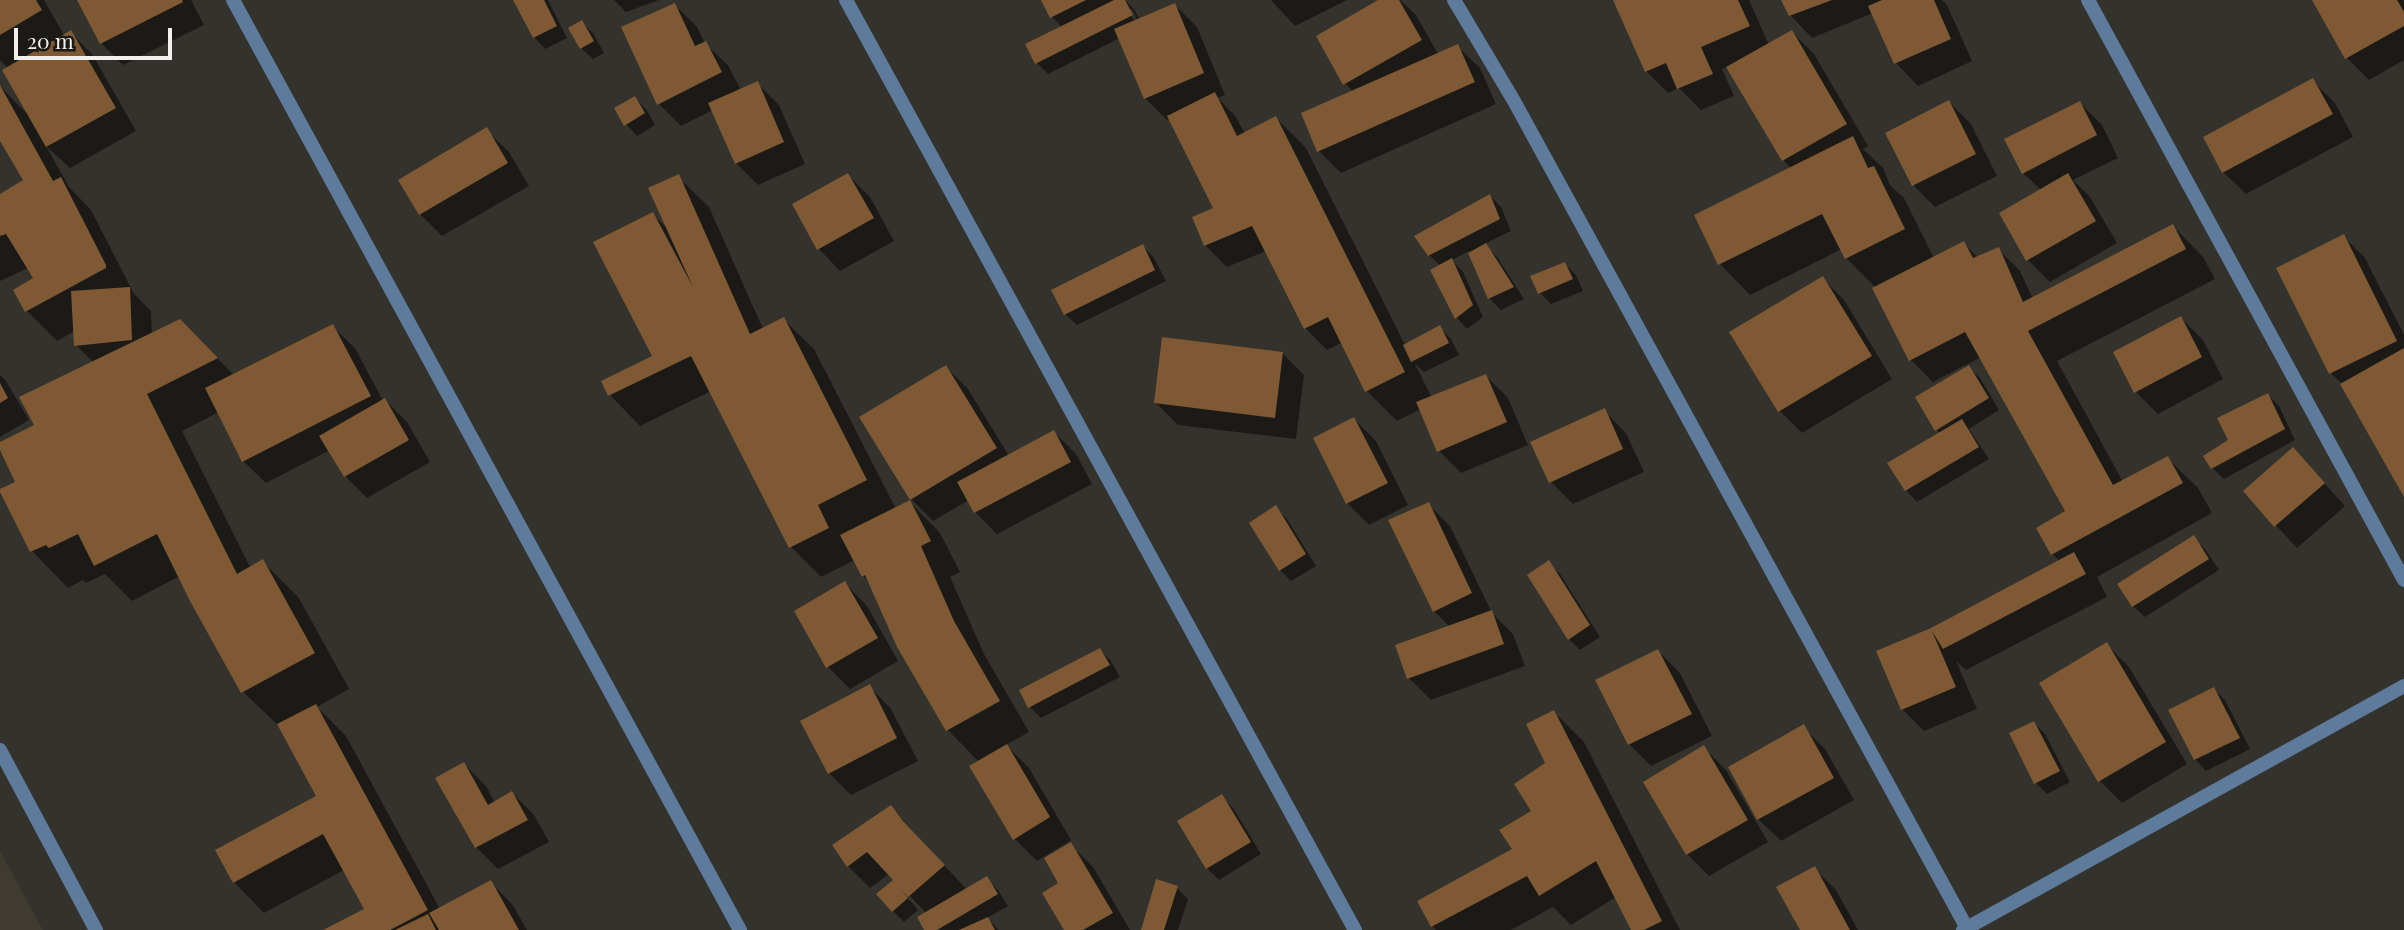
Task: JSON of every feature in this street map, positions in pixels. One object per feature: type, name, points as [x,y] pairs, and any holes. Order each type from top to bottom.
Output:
[{"type":"street","points":[[233,0],[740,930]]},
{"type":"street","points":[[846,0],[1355,930]]},
{"type":"street","points":[[1454,0],[1514,101],[1966,929],[2404,686]]},
{"type":"street","points":[[2088,0],[2404,580]]},
{"type":"street","points":[[0,750],[96,930]]},
{"type":"shaded area","points":[[0,851],[43,930],[0,930]]},
{"type":"building","points":[[0,0],[36,0],[42,10],[0,35]]},
{"type":"building","points":[[77,0],[182,0],[183,2],[100,44]]},
{"type":"building","points":[[513,0],[544,0],[557,26],[533,38]]},
{"type":"building","points":[[1041,0],[1086,0],[1050,18]]},
{"type":"building","points":[[1114,0],[1125,0],[1133,15],[1035,64],[1025,44]]},
{"type":"building","points":[[1378,0],[1399,0],[1422,40],[1343,85],[1316,36]]},
{"type":"building","points":[[1613,0],[1738,0],[1750,26],[1701,47],[1713,74],[1677,89],[1666,63],[1645,72]]},
{"type":"building","points":[[1781,0],[1832,0],[1789,16]]},
{"type":"building","points":[[1882,0],[1934,0],[1951,39],[1894,64],[1868,6]]},
{"type":"building","points":[[2312,0],[2397,0],[2404,12],[2404,26],[2345,59]]},
{"type":"building","points":[[675,3],[695,46],[706,41],[722,72],[657,105],[621,27]]},
{"type":"building","points":[[1175,3],[1204,73],[1144,99],[1114,29]]},
{"type":"building","points":[[582,20],[594,41],[580,49],[568,28]]},
{"type":"building","points":[[71,30],[116,108],[46,147],[2,70]]},
{"type":"building","points":[[1792,30],[1847,124],[1782,161],[1726,67]]},
{"type":"building","points":[[1458,44],[1475,82],[1317,152],[1301,113]]},
{"type":"building","points":[[2313,78],[2333,114],[2222,173],[2203,137]]},
{"type":"building","points":[[758,81],[784,142],[735,164],[708,103]]},
{"type":"building","points":[[0,85],[53,181],[61,177],[106,265],[106,268],[25,312],[13,290],[33,278],[6,234],[0,236],[0,194],[23,180],[0,141]]},
{"type":"building","points":[[1215,92],[1237,136],[1276,116],[1405,372],[1365,392],[1328,317],[1304,329],[1252,226],[1204,246],[1192,217],[1213,208],[1167,116]]},
{"type":"building","points":[[635,96],[645,113],[624,126],[614,108]]},
{"type":"building","points":[[1949,100],[1976,154],[1912,186],[1885,133]]},
{"type":"building","points":[[2080,101],[2097,135],[2022,174],[2004,139]]},
{"type":"building","points":[[487,127],[508,163],[419,215],[398,180]]},
{"type":"building","points":[[1853,136],[1868,168],[1874,166],[1905,229],[1845,259],[1822,214],[1718,265],[1694,215]]},
{"type":"building","points":[[848,173],[874,218],[817,250],[792,204]]},
{"type":"building","points":[[2068,173],[2096,221],[2026,261],[1999,213]]},
{"type":"building","points":[[679,174],[750,334],[784,317],[867,480],[818,505],[829,528],[789,548],[691,356],[608,396],[601,381],[652,356],[593,242],[653,212],[693,287],[648,188]]},
{"type":"building","points":[[1490,194],[1500,219],[1428,256],[1414,236]]},
{"type":"building","points":[[2173,224],[2186,249],[2028,331],[2113,485],[2168,456],[2183,483],[2051,555],[2036,528],[2065,511],[1965,332],[1909,361],[1872,288],[1964,241],[1973,258],[1999,247],[2023,302]]},
{"type":"building","points":[[2344,234],[2397,341],[2329,374],[2276,268]]},
{"type":"building","points":[[1486,243],[1514,287],[1488,299],[1468,253]]},
{"type":"building","points":[[1143,244],[1155,270],[1064,315],[1051,290]]},
{"type":"building","points":[[1452,258],[1473,305],[1455,319],[1430,270]]},
{"type":"building","points":[[1565,262],[1573,279],[1538,294],[1530,276]]},
{"type":"building","points":[[1823,276],[1872,356],[1778,412],[1729,332]]},
{"type":"building","points":[[130,287],[132,340],[74,346],[71,291]]},
{"type":"building","points":[[2181,316],[2202,357],[2134,393],[2113,352]]},
{"type":"building","points":[[180,319],[218,358],[147,394],[237,574],[263,559],[315,653],[241,693],[190,601],[157,534],[94,566],[78,534],[49,548],[46,545],[30,552],[0,492],[0,489],[15,482],[0,450],[0,442],[34,425],[19,397]]},
{"type":"building","points":[[333,324],[371,396],[242,462],[205,388]]},
{"type":"building","points":[[1440,325],[1449,343],[1411,362],[1403,345]]},
{"type":"building","points":[[1162,337],[1283,352],[1275,418],[1154,403]]},
{"type":"building","points":[[2404,348],[2404,497],[2340,384]]},
{"type":"building","points":[[946,365],[997,448],[910,500],[859,417]]},
{"type":"building","points":[[1969,365],[1989,398],[1935,431],[1915,397]]},
{"type":"building","points":[[1486,374],[1507,422],[1437,452],[1416,402]]},
{"type":"building","points":[[0,383],[8,398],[0,403]]},
{"type":"building","points":[[2268,393],[2285,429],[2211,469],[2203,456],[2228,440],[2217,418]]},
{"type":"building","points":[[385,398],[409,440],[344,477],[319,436]]},
{"type":"building","points":[[1605,408],[1623,449],[1549,483],[1530,442]]},
{"type":"building","points":[[1354,417],[1388,483],[1346,504],[1313,438]]},
{"type":"building","points":[[1962,419],[1979,447],[1905,491],[1887,463]]},
{"type":"building","points":[[1054,430],[1071,462],[974,513],[957,482]]},
{"type":"building","points":[[2293,447],[2325,483],[2274,527],[2243,491]]},
{"type":"building","points":[[910,500],[931,541],[921,546],[954,621],[1000,701],[946,731],[897,647],[865,575],[862,577],[840,535]]},
{"type":"building","points":[[1429,502],[1472,593],[1433,612],[1388,520]]},
{"type":"building","points":[[1276,505],[1306,554],[1279,571],[1249,523]]},
{"type":"building","points":[[2194,535],[2209,559],[2132,607],[2117,584]]},
{"type":"building","points":[[2074,552],[2086,574],[1943,649],[1932,631],[1956,687],[1901,710],[1876,651],[1931,628]]},
{"type":"building","points":[[1549,560],[1590,625],[1568,640],[1527,575]]},
{"type":"building","points":[[845,581],[878,638],[826,668],[794,611]]},
{"type":"building","points":[[1492,610],[1504,644],[1407,679],[1395,645]]},
{"type":"building","points":[[2107,642],[2166,742],[2098,782],[2039,683]]},
{"type":"building","points":[[1100,648],[1110,665],[1028,708],[1019,690]]},
{"type":"building","points":[[1658,649],[1692,714],[1628,745],[1595,680]]},
{"type":"building","points":[[870,684],[897,738],[828,774],[800,721]]},
{"type":"building","points":[[2214,687],[2240,738],[2194,760],[2168,710]]},
{"type":"building","points":[[316,704],[428,910],[390,930],[323,930],[364,909],[323,834],[233,883],[215,850],[316,796],[277,724]]},
{"type":"building","points":[[1554,710],[1662,921],[1644,930],[1631,930],[1596,861],[1539,896],[1527,876],[1431,927],[1417,901],[1512,849],[1499,830],[1531,811],[1514,784],[1545,763],[1526,724]]},
{"type":"building","points":[[2034,721],[2060,771],[2034,784],[2009,733]]},
{"type":"building","points":[[1804,724],[1834,778],[1757,820],[1728,767]]},
{"type":"building","points":[[1007,744],[1050,817],[1013,840],[969,766]]},
{"type":"building","points":[[1704,745],[1748,820],[1686,855],[1643,782]]},
{"type":"building","points":[[464,762],[488,805],[512,791],[528,820],[475,848],[435,778]]},
{"type":"building","points":[[1222,794],[1251,842],[1206,869],[1177,821]]},
{"type":"building","points":[[891,805],[945,865],[908,897],[901,890],[908,898],[892,912],[876,894],[893,880],[867,852],[847,867],[832,845]]},
{"type":"building","points":[[1071,842],[1113,913],[1083,930],[1064,930],[1042,893],[1058,883],[1044,858]]},
{"type":"building","points":[[1815,866],[1850,930],[1800,930],[1776,887]]},
{"type":"building","points":[[987,876],[998,894],[937,930],[924,930],[917,917]]},
{"type":"building","points":[[1156,879],[1178,886],[1164,930],[1141,930]]},
{"type":"building","points":[[491,880],[519,930],[439,930],[429,913]]},
{"type":"building","points":[[428,914],[436,930],[395,930]]},
{"type":"building","points":[[988,917],[995,930],[959,930]]}]
